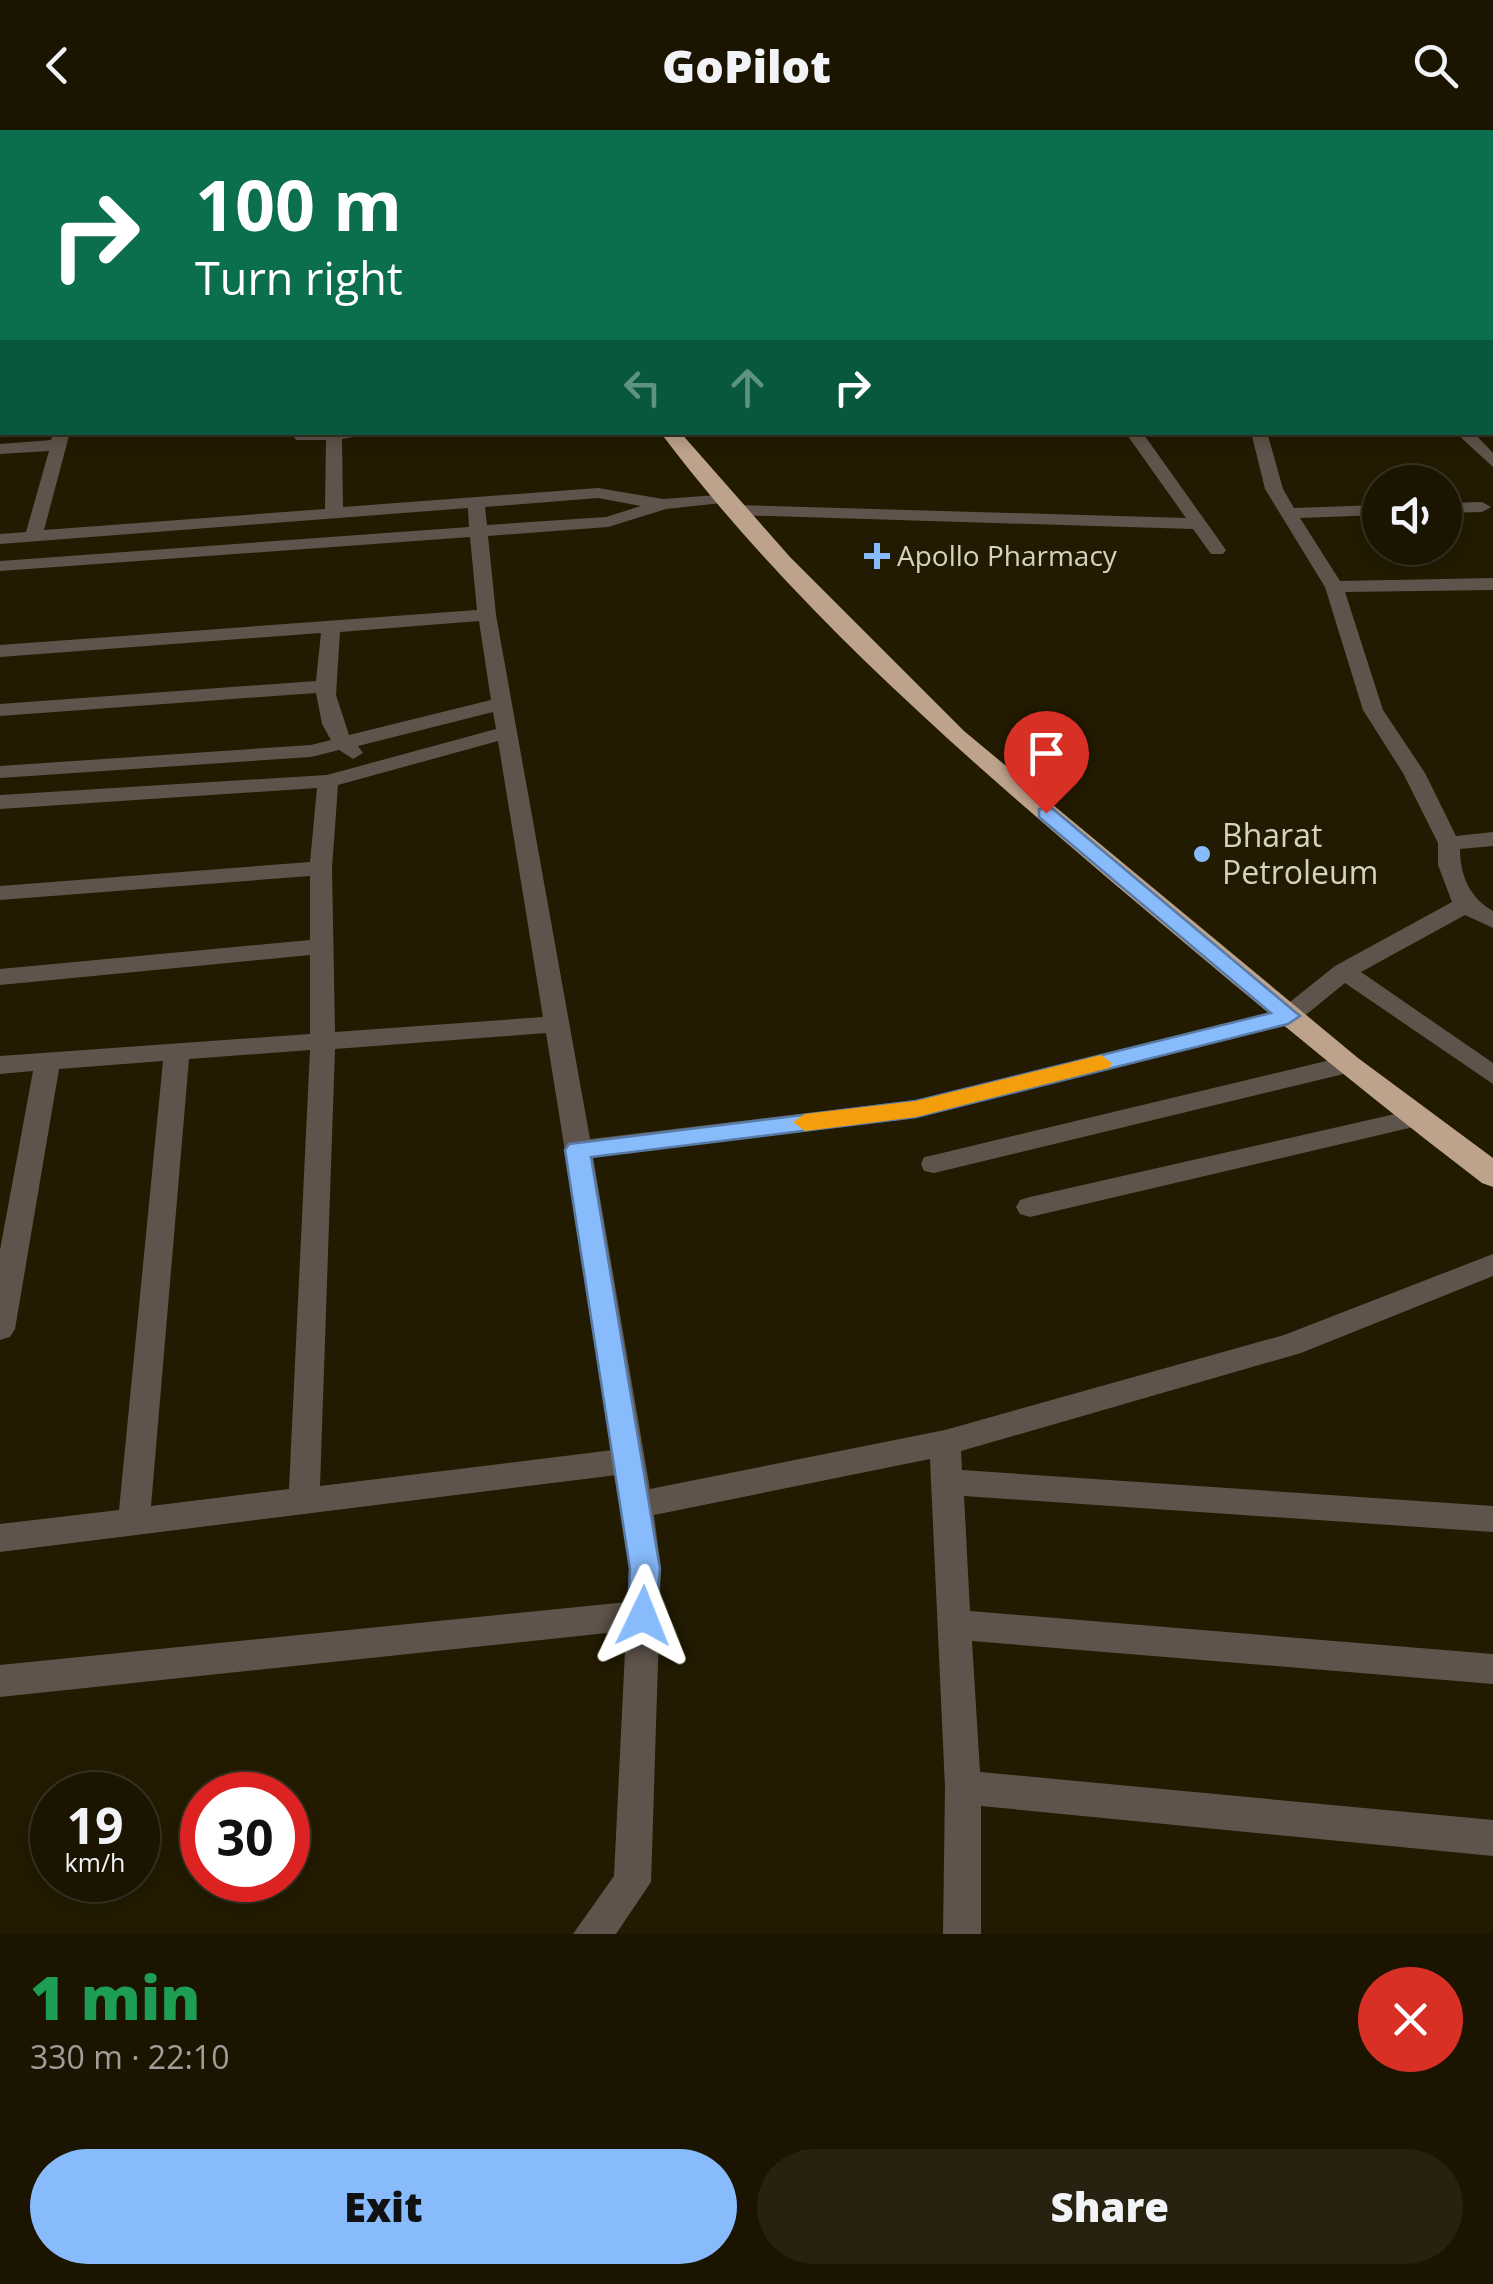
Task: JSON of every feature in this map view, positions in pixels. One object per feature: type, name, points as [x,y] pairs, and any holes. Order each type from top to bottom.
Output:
[{"type":"highway","points":[[672,435],[730,504],[955,736],[1346,1065],[1493,1175]]},
{"type":"street","points":[[302,436],[334,435],[334,513]]},
{"type":"street","points":[[1135,435],[1217,550]]},
{"type":"street","points":[[1260,435],[1274,489],[1334,587],[1373,710],[1414,773],[1449,843],[1450,865],[1465,906],[1493,921]]},
{"type":"street","points":[[1466,435],[1493,462]]},
{"type":"street","points":[[0,449],[60,439],[33,537]]},
{"type":"street","points":[[0,566],[477,516],[598,493],[664,504],[1199,524]]},
{"type":"street","points":[[0,540],[334,513],[608,522],[664,504]]},
{"type":"street","points":[[1462,508],[1482,507]]},
{"type":"street","points":[[1290,513],[1362,511]]},
{"type":"street","points":[[477,516],[487,616],[630,1460],[645,1569],[632,1882],[592,1934]]},
{"type":"street","points":[[1334,587],[1493,584]]},
{"type":"street","points":[[0,651],[487,616]]},
{"type":"street","points":[[331,628],[326,686],[333,734],[370,770]]},
{"type":"street","points":[[0,710],[326,686]]},
{"type":"street","points":[[0,772],[280,753],[344,744],[503,702]]},
{"type":"street","points":[[0,802],[328,781],[508,732]]},
{"type":"street","points":[[280,753],[281,784]]},
{"type":"street","points":[[304,1500],[323,1038],[321,868],[328,781]]},
{"type":"street","points":[[1449,843],[1493,839]]},
{"type":"street","points":[[0,893],[321,868]]},
{"type":"street","points":[[577,1150],[916,1109],[1288,1016],[1344,971],[1465,906]]},
{"type":"street","points":[[0,977],[322,946]]},
{"type":"street","points":[[1344,971],[1493,1075]]},
{"type":"street","points":[[0,1065],[323,1038],[555,1024]]},
{"type":"street","points":[[134,1520],[177,1050]]},
{"type":"street","points":[[0,1329],[48,1061]]},
{"type":"street","points":[[934,1164],[1346,1065]]},
{"type":"street","points":[[1030,1207],[1417,1118]]},
{"type":"street","points":[[636,1505],[945,1443],[1291,1345],[1493,1266]]},
{"type":"street","points":[[945,1443],[963,1787],[962,1934]]},
{"type":"street","points":[[0,1538],[630,1460]]},
{"type":"street","points":[[948,1482],[1493,1519]]},
{"type":"street","points":[[0,1681],[643,1616]]},
{"type":"street","points":[[956,1625],[1493,1669]]},
{"type":"street","points":[[963,1787],[1493,1838]]},
{"type":"slow traffic","points":[[805,1122],[916,1109],[1101,1063]]},
{"type":"place","name":"Apollo Pharmacy","points":[[877,556]]},
{"type":"place","name":"Bharat Petroleum","points":[[1202,854]]},
{"type":"route","points":[[643,1616],[645,1569],[624,1415],[577,1150],[916,1109],[1288,1016],[1046,813]]}]
